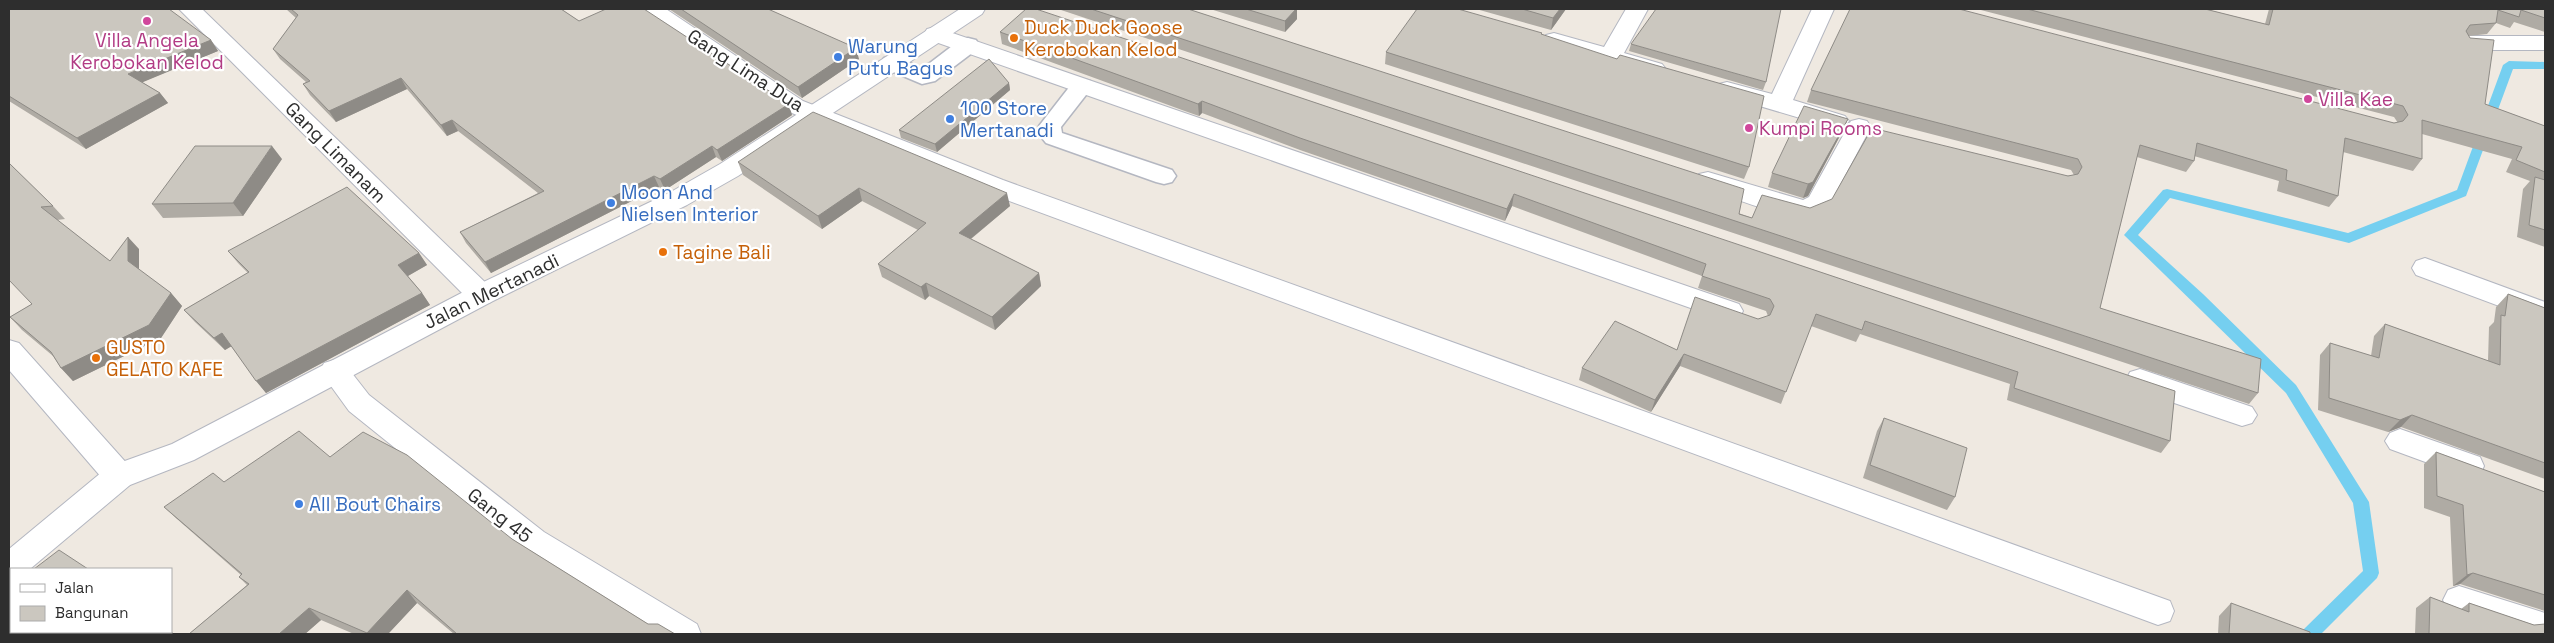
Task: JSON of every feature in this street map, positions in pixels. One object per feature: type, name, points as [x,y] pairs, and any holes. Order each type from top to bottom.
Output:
[{"type":"street","name":"Gang Limanam","points":[[190,9],[481,295]]},
{"type":"street","name":"Gang Lima Dua","points":[[652,9],[795,106],[994,186],[2158,611]]},
{"type":"street","name":"Jalan Mertanadi","points":[[9,568],[119,476],[184,452],[334,371],[481,295],[678,198],[728,170],[974,9]]},
{"type":"street","points":[[1611,56],[1637,9]]},
{"type":"street","points":[[1779,104],[1823,9]]},
{"type":"street","points":[[1529,33],[1676,75]]},
{"type":"street","points":[[935,34],[1754,319]]},
{"type":"street","points":[[2470,43],[2545,43]]},
{"type":"street","points":[[1683,172],[1796,208],[1806,209],[1818,203],[1869,130],[1704,83]]},
{"type":"street","points":[[2425,268],[2545,313]]},
{"type":"street","points":[[9,351],[119,476]]},
{"type":"street","name":"Gang 45","points":[[334,371],[359,403],[533,541],[685,634]]},
{"type":"street","points":[[2120,374],[2242,415]]},
{"type":"street","points":[[2400,441],[2491,474]]},
{"type":"street","points":[[2459,600],[2545,628]]},
{"type":"lane","points":[[892,63],[922,77],[928,76],[968,45]]},
{"type":"lane","points":[[1082,86],[1050,126],[1049,132],[1054,138],[1164,176]]},
{"type":"building","points":[[9,9],[169,9],[211,40],[128,74],[160,93],[77,138],[9,96]]},
{"type":"building","points":[[291,9],[561,9],[579,21],[606,9],[644,9],[789,104],[717,150],[712,146],[660,179],[654,176],[485,262],[460,232],[544,191],[452,120],[441,125],[401,78],[329,111],[303,84],[310,81],[273,49],[298,15]]},
{"type":"building","points":[[681,9],[768,9],[856,48],[798,87]]},
{"type":"building","points":[[1026,9],[1036,9],[2175,391],[2170,441],[2014,388],[2018,372],[1865,321],[1862,330],[1816,314],[1786,392],[1684,354],[1655,400],[1582,368],[1615,321],[1677,350],[1695,297],[1758,319],[1770,315],[1774,306],[1770,299],[1702,276],[1706,264],[1514,194],[1507,209],[1300,138],[1202,101],[1198,104],[1000,32]]},
{"type":"building","points":[[1091,9],[1188,9],[1744,189],[1739,214],[1752,218],[1762,195],[1810,208],[1832,199],[1872,128],[2068,176],[2078,174],[2082,167],[2078,159],[1811,90],[1850,9],[1959,9],[2394,123],[2403,121],[2408,115],[2403,106],[2027,9],[2205,9],[2269,25],[2273,9],[2545,9],[2545,18],[2521,10],[2519,17],[2498,10],[2496,23],[2470,25],[2466,31],[2470,38],[2494,40],[2485,104],[2545,126],[2545,172],[2516,160],[2522,147],[2422,120],[2422,159],[2345,138],[2338,196],[2286,180],[2287,170],[2197,143],[2194,161],[2140,145],[2100,308],[2261,359],[2258,393]]},
{"type":"building","points":[[1246,9],[1296,9],[1285,21]]},
{"type":"building","points":[[1417,9],[1458,9],[1542,33],[1617,59],[1620,55],[1764,96],[1749,167],[1386,52]]},
{"type":"building","points":[[1522,9],[1560,9],[1553,18]]},
{"type":"building","points":[[1656,9],[1781,9],[1766,82],[1631,44]]},
{"type":"building","points":[[989,59],[1009,83],[935,144],[899,130]]},
{"type":"building","points":[[1804,106],[1848,119],[1813,182],[1808,184],[1772,173]]},
{"type":"building","points":[[813,112],[1007,193],[959,233],[1039,273],[992,317],[926,283],[921,287],[878,264],[926,223],[859,188],[818,216],[738,162]]},
{"type":"building","points":[[195,146],[272,146],[233,203],[152,204]]},
{"type":"building","points":[[9,163],[53,206],[41,207],[110,261],[128,237],[128,261],[171,293],[149,325],[61,368],[51,352],[10,317],[32,304],[9,280]]},
{"type":"building","points":[[2535,177],[2545,180],[2545,230],[2529,225]]},
{"type":"building","points":[[347,187],[419,253],[398,265],[422,293],[256,381],[222,333],[214,338],[184,310],[249,272],[228,251]]},
{"type":"building","points":[[2508,294],[2545,308],[2545,463],[2412,415],[2400,420],[2329,398],[2330,343],[2379,358],[2385,324],[2500,365],[2501,315],[2505,316]]},
{"type":"building","points":[[1884,418],[1967,448],[1955,497],[1870,465]]},
{"type":"building","points":[[299,431],[330,457],[363,432],[407,455],[512,539],[648,624],[658,624],[675,634],[457,634],[407,590],[367,633],[309,608],[279,634],[189,634],[249,584],[239,577],[242,574],[164,507],[213,473],[224,482]]},
{"type":"building","points":[[2436,452],[2545,492],[2545,595],[2473,573],[2467,575],[2463,505],[2437,496]]},
{"type":"building","points":[[59,550],[86,568],[35,568]]},
{"type":"building","points":[[9,589],[10,633],[174,634],[9,634]]},
{"type":"building","points":[[2430,597],[2469,612],[2469,603],[2534,625],[2545,624],[2545,634],[2429,634]]},
{"type":"building","points":[[2231,603],[2310,632],[2310,634],[2229,634]]},
{"type":"waterway","points":[[2310,634],[2371,573],[2361,502],[2291,389],[2198,297],[2130,235],[2167,193],[2349,238],[2462,193],[2509,65],[2545,66]]},
{"type":"place","name":"Villa Angela Kerobokan Kelod","points":[[147,21]]},
{"type":"place","name":"Duck Duck Goose Kerobokan Kelod","points":[[1014,38]]},
{"type":"place","name":"Warung Putu Bagus","points":[[838,57]]},
{"type":"place","name":"Villa Kae","points":[[2308,99]]},
{"type":"place","name":"100 Store Mertanadi","points":[[950,119]]},
{"type":"place","name":"Kumpi Rooms","points":[[1749,128]]},
{"type":"place","name":"Moon And Nielsen Interior","points":[[611,203]]},
{"type":"place","name":"Tagine Bali","points":[[663,252]]},
{"type":"place","name":"GUSTO GELATO KAFE","points":[[96,358]]},
{"type":"place","name":"All Bout Chairs","points":[[299,504]]}]
